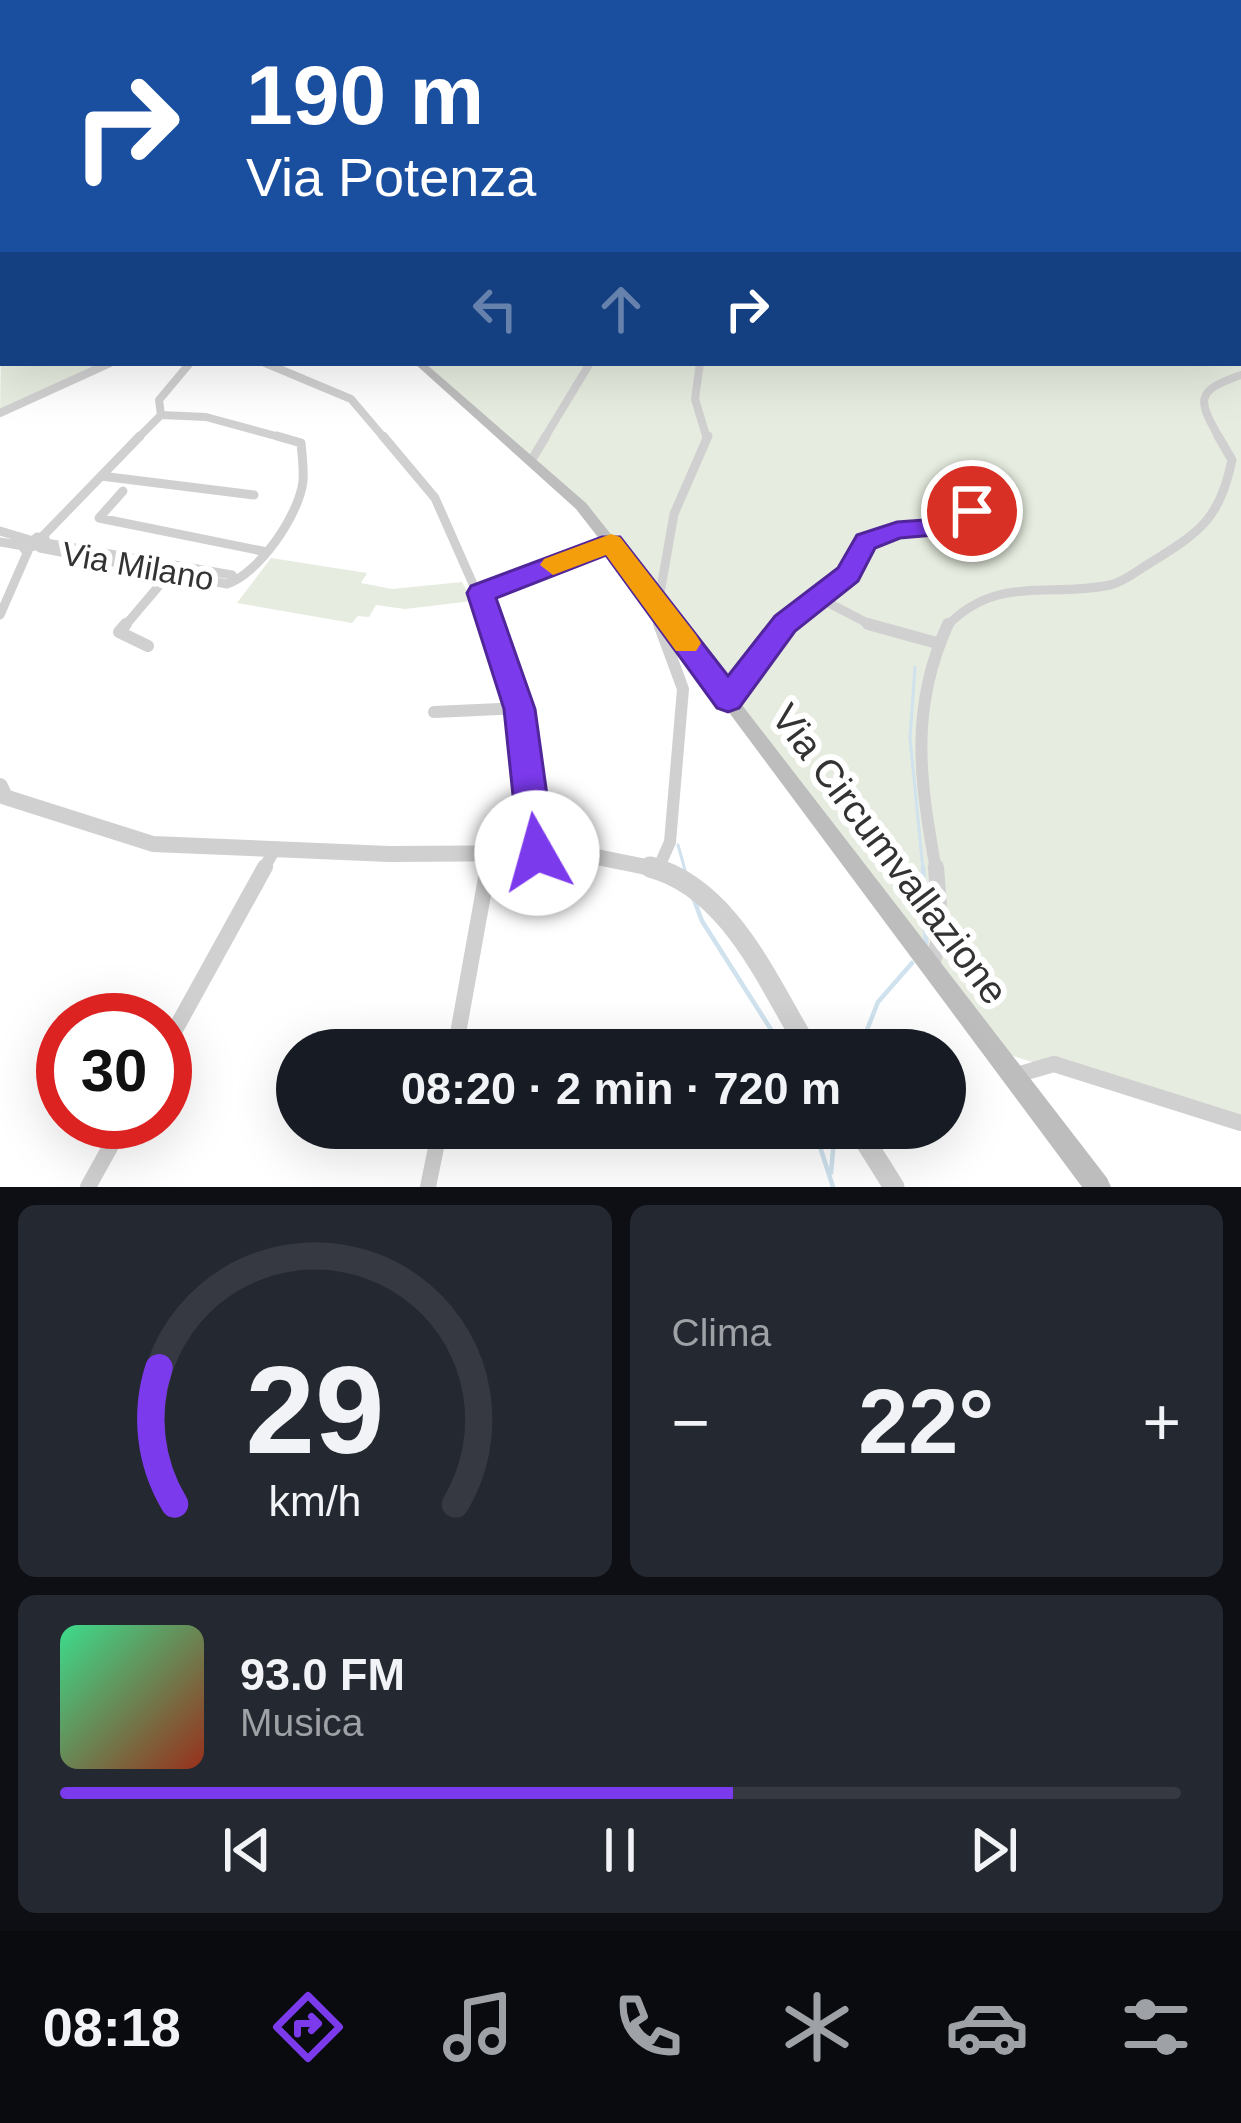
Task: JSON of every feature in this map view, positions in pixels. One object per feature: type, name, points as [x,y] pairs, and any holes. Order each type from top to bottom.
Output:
[{"type":"main road","name":"Via Circumvallazione","points":[[422,366],[581,506],[1098,1187]]},
{"type":"street","points":[[0,412],[100,366]]},
{"type":"street","points":[[0,615],[35,544],[161,415],[159,400],[187,366]]},
{"type":"street","points":[[272,366],[351,399],[434,498],[481,593],[520,709],[537,853]]},
{"type":"street","points":[[531,461],[588,366]]},
{"type":"street","points":[[658,868],[670,842],[683,689],[656,616],[674,514],[707,442],[708,433],[694,412],[700,366]]},
{"type":"street","points":[[931,971],[941,933],[942,902],[919,736],[926,677],[937,643],[956,614],[986,597],[1035,588],[1114,585],[1198,533],[1213,518],[1226,492],[1232,460],[1202,408],[1203,397],[1213,385],[1235,374]]},
{"type":"street","name":"Via Milano","points":[[0,531],[35,544],[169,574],[227,584],[248,577],[289,519],[305,471],[301,443],[282,434],[194,415],[161,415]]},
{"type":"street","points":[[101,476],[254,495]]},
{"type":"street","points":[[728,699],[785,623],[821,599],[854,567],[859,549],[873,536],[965,524],[992,490]]},
{"type":"street","name":"Via Milano","points":[[123,491],[99,518],[267,552]]},
{"type":"street","name":"Via Milano","points":[[0,542],[232,575],[236,580]]},
{"type":"street","points":[[481,593],[611,543]]},
{"type":"street","points":[[148,646],[118,632],[169,574]]},
{"type":"street","points":[[821,599],[873,626],[937,643]]},
{"type":"street","points":[[434,712],[520,709]]},
{"type":"street","points":[[2,798],[154,844],[577,853],[658,868],[702,894],[729,921],[795,1029]]},
{"type":"street","points":[[192,999],[274,849]]},
{"type":"street","points":[[459,1029],[491,853]]},
{"type":"street","points":[[1013,1077],[1030,1067],[1054,1064],[1241,1123]]},
{"type":"street","points":[[88,1187],[109,1149]]},
{"type":"street","points":[[428,1187],[436,1149]]},
{"type":"street","points":[[870,1149],[892,1186]]},
{"type":"shaded area","points":[[1,366],[108,366],[0,414]]},
{"type":"shaded area","points":[[420,366],[1241,366],[1241,1126],[977,1045],[574,501]]},
{"type":"shaded area","points":[[271,558],[367,573],[361,583],[392,589],[462,582],[472,601],[405,609],[376,605],[369,617],[358,616],[352,623],[237,603]]},
{"type":"waterway","points":[[915,667],[910,738],[923,870]]},
{"type":"waterway","points":[[678,845],[685,870]]},
{"type":"waterway","points":[[923,867],[926,945]]},
{"type":"waterway","points":[[694,900],[702,921],[771,1029]]},
{"type":"waterway","points":[[867,1029],[878,1002],[912,963]]},
{"type":"waterway","points":[[821,1149],[833,1187]]},
{"type":"waterway","points":[[831,1173],[833,1149]]},
{"type":"slow traffic","points":[[553,565],[611,543],[686,643]]},
{"type":"route","points":[[537,853],[520,709],[481,593],[611,543],[728,699],[785,623],[808,610],[848,574],[859,549],[873,536],[914,527],[959,526],[972,511]]}]
